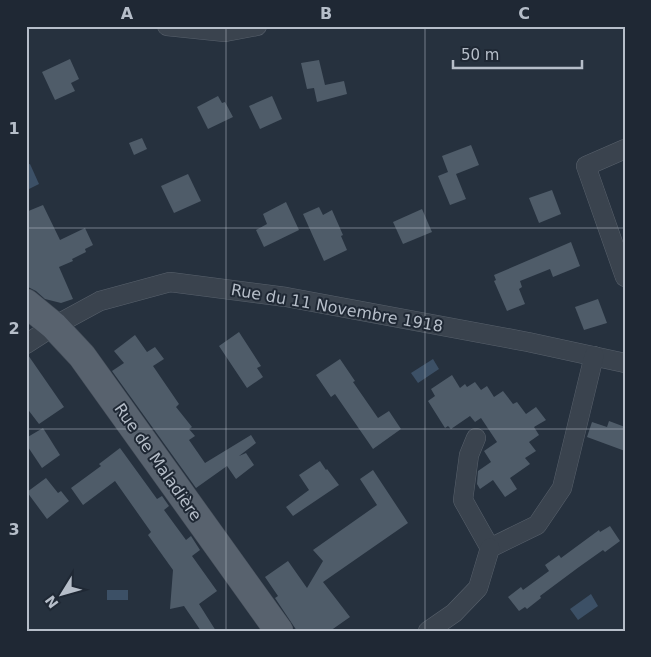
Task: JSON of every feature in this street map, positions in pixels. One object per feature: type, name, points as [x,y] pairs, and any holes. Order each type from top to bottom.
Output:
[{"type":"main road","name":"Rue de Maladière","points":[[26,303],[54,326],[82,356],[279,631]]},
{"type":"street","points":[[166,26],[225,32],[257,26]]},
{"type":"street","points":[[625,149],[586,166],[625,276]]},
{"type":"street","name":"Rue du 11 Novembre 1918","points":[[26,344],[100,301],[170,282],[286,296],[528,342],[625,363]]},
{"type":"street","points":[[490,548],[537,525],[562,488],[594,356]]},
{"type":"street","points":[[428,631],[454,613],[478,588],[490,548],[463,500],[469,456],[476,438]]},
{"type":"water","points":[[30,164],[39,184],[29,189],[26,182],[26,165]]},
{"type":"water","points":[[433,359],[439,369],[418,383],[411,373]]},
{"type":"water","points":[[107,590],[128,590],[128,600],[107,600]]},
{"type":"water","points":[[591,594],[598,606],[578,620],[570,609]]},
{"type":"building","points":[[70,59],[79,79],[71,83],[75,91],[55,100],[42,72]]},
{"type":"building","points":[[319,60],[325,85],[344,81],[347,94],[317,102],[314,88],[307,89],[301,63]]},
{"type":"building","points":[[218,96],[222,103],[225,102],[233,117],[208,129],[197,107]]},
{"type":"building","points":[[272,96],[282,119],[260,129],[249,106]]},
{"type":"building","points":[[142,138],[147,149],[134,155],[129,143]]},
{"type":"building","points":[[471,145],[479,165],[456,174],[466,199],[450,205],[438,176],[448,172],[442,156]]},
{"type":"building","points":[[188,174],[201,201],[174,213],[161,186]]},
{"type":"building","points":[[552,190],[561,214],[539,223],[529,198]]},
{"type":"building","points":[[286,202],[299,230],[264,247],[256,230],[267,224],[263,214]]},
{"type":"building","points":[[43,205],[60,240],[85,228],[93,245],[85,249],[86,252],[72,259],[73,261],[59,267],[73,299],[61,303],[45,299],[36,291],[26,286],[26,212]]},
{"type":"building","points":[[319,207],[323,215],[332,210],[343,235],[341,236],[347,250],[324,261],[303,214]]},
{"type":"building","points":[[422,209],[432,232],[403,244],[393,222]]},
{"type":"building","points":[[571,242],[580,266],[553,277],[550,269],[520,281],[522,287],[519,289],[525,304],[507,311],[494,281],[496,280],[494,275]]},
{"type":"building","points":[[598,299],[607,323],[584,330],[575,307]]},
{"type":"building","points":[[239,332],[261,366],[257,368],[263,377],[247,388],[219,346]]},
{"type":"building","points":[[135,335],[147,352],[155,347],[164,359],[153,366],[179,404],[176,407],[192,427],[189,429],[195,436],[189,440],[205,463],[251,435],[256,443],[239,456],[246,453],[254,465],[236,479],[227,466],[196,488],[112,371],[124,363],[114,351]]},
{"type":"building","points":[[26,355],[28,355],[64,407],[39,424],[26,407]]},
{"type":"building","points":[[340,359],[355,381],[353,382],[378,418],[389,411],[401,429],[373,449],[335,394],[331,397],[316,375]]},
{"type":"building","points":[[452,375],[460,388],[465,384],[467,387],[475,382],[481,390],[487,386],[494,397],[503,391],[513,404],[517,402],[526,414],[536,407],[546,420],[534,427],[539,435],[529,442],[536,451],[525,458],[530,464],[510,478],[517,489],[505,497],[493,480],[480,489],[477,484],[478,471],[491,462],[484,451],[497,442],[481,418],[475,422],[470,416],[451,429],[448,426],[445,428],[428,401],[435,396],[431,389]]},
{"type":"building","points":[[609,421],[625,427],[625,451],[587,437],[592,422],[607,427]]},
{"type":"building","points":[[43,428],[60,455],[42,468],[26,444],[26,438]]},
{"type":"building","points":[[120,448],[157,499],[162,496],[169,506],[164,510],[186,540],[191,536],[200,550],[192,556],[217,591],[199,604],[216,631],[201,631],[184,606],[170,609],[173,570],[148,535],[151,532],[115,481],[83,505],[71,488],[101,466],[99,464]]},
{"type":"building","points":[[320,461],[339,485],[293,516],[286,507],[309,490],[299,475]]},
{"type":"building","points":[[373,470],[408,523],[323,582],[350,617],[330,631],[297,631],[275,598],[278,596],[265,577],[288,561],[307,588],[323,561],[313,550],[377,505],[360,479]]},
{"type":"building","points":[[46,478],[58,493],[61,491],[69,501],[47,519],[27,492]]},
{"type":"building","points":[[610,526],[620,541],[605,552],[603,550],[579,567],[540,596],[541,598],[527,609],[525,607],[519,611],[508,597],[521,587],[523,590],[549,571],[545,565],[559,555],[561,558],[599,530],[600,532]]}]
